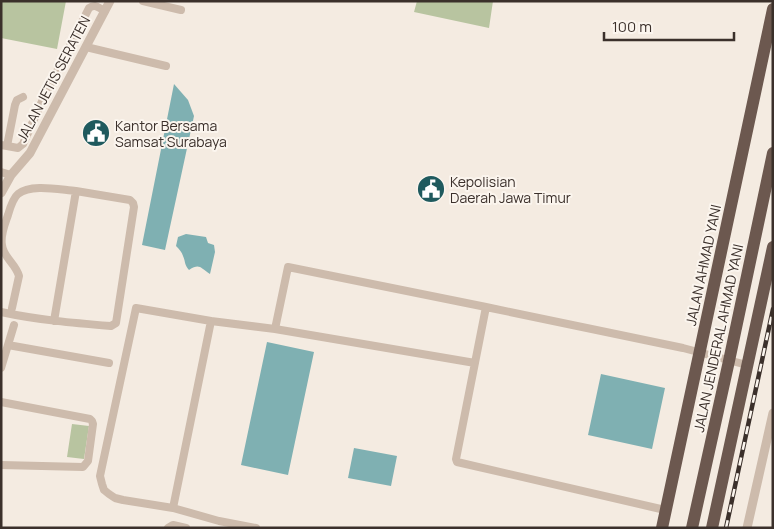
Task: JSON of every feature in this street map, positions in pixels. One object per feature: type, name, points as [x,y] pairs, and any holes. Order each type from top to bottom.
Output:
[{"type":"highway","name":"JALAN AHMAD YANI","points":[[662,528],[773,8]]},
{"type":"highway","name":"JALAN JENDERAL AHMAD YANI","points":[[692,528],[773,154]]},
{"type":"highway","points":[[712,528],[773,247]]},
{"type":"street","name":"JALAN JETIS SERATEN","points":[[1,193],[11,174],[30,153],[110,1]]},
{"type":"street","points":[[143,1],[181,10]]},
{"type":"street","points":[[23,98],[17,100],[4,145],[18,148],[23,144],[44,97],[89,8],[96,6],[105,11]]},
{"type":"street","points":[[86,47],[166,66]]},
{"type":"street","points":[[1,172],[11,174]]},
{"type":"street","points":[[1,312],[54,321],[111,326],[116,323],[134,207],[133,203],[130,200],[76,191],[31,188],[18,194],[14,199],[2,232],[2,246],[6,256],[18,270],[19,276],[12,308]]},
{"type":"street","points":[[54,321],[76,191]]},
{"type":"street","points":[[275,329],[288,267],[700,352],[747,365]]},
{"type":"street","points":[[119,305],[475,363]]},
{"type":"street","points":[[486,307],[456,459],[458,463],[665,510]]},
{"type":"street","points":[[136,308],[100,476],[102,484],[109,494],[115,498],[173,508],[219,521],[256,528]]},
{"type":"street","points":[[173,508],[211,321]]},
{"type":"street","points":[[1,368],[14,325]]},
{"type":"street","points":[[8,345],[109,362]]},
{"type":"street","points":[[1,402],[90,419],[93,427],[88,462],[83,467],[1,465]]},
{"type":"street","points":[[747,528],[769,447],[773,413]]},
{"type":"street","points":[[168,528],[172,525],[186,528]]},
{"type":"green space","points":[[1,1],[66,1],[57,49],[1,38]]},
{"type":"green space","points":[[417,1],[493,1],[489,28],[414,12]]},
{"type":"green space","points":[[72,424],[89,426],[84,459],[67,457]]},
{"type":"water","points":[[174,84],[188,100],[194,116],[165,250],[142,245]]},
{"type":"water","points":[[186,234],[206,237],[208,243],[214,245],[215,252],[210,274],[200,267],[189,270],[186,266],[182,253],[176,246],[178,237]]},
{"type":"water","points":[[267,342],[314,352],[288,475],[241,465]]},
{"type":"water","points":[[601,374],[665,388],[652,449],[588,435]]},
{"type":"water","points":[[354,448],[397,456],[391,486],[348,478]]},
{"type":"railway","points":[[726,528],[773,309]]},
{"type":"place","name":"Kantor Bersama Samsat Surabaya","points":[[96,133]]},
{"type":"place","name":"Kepolisian Daerah Jawa Timur","points":[[431,189]]}]
